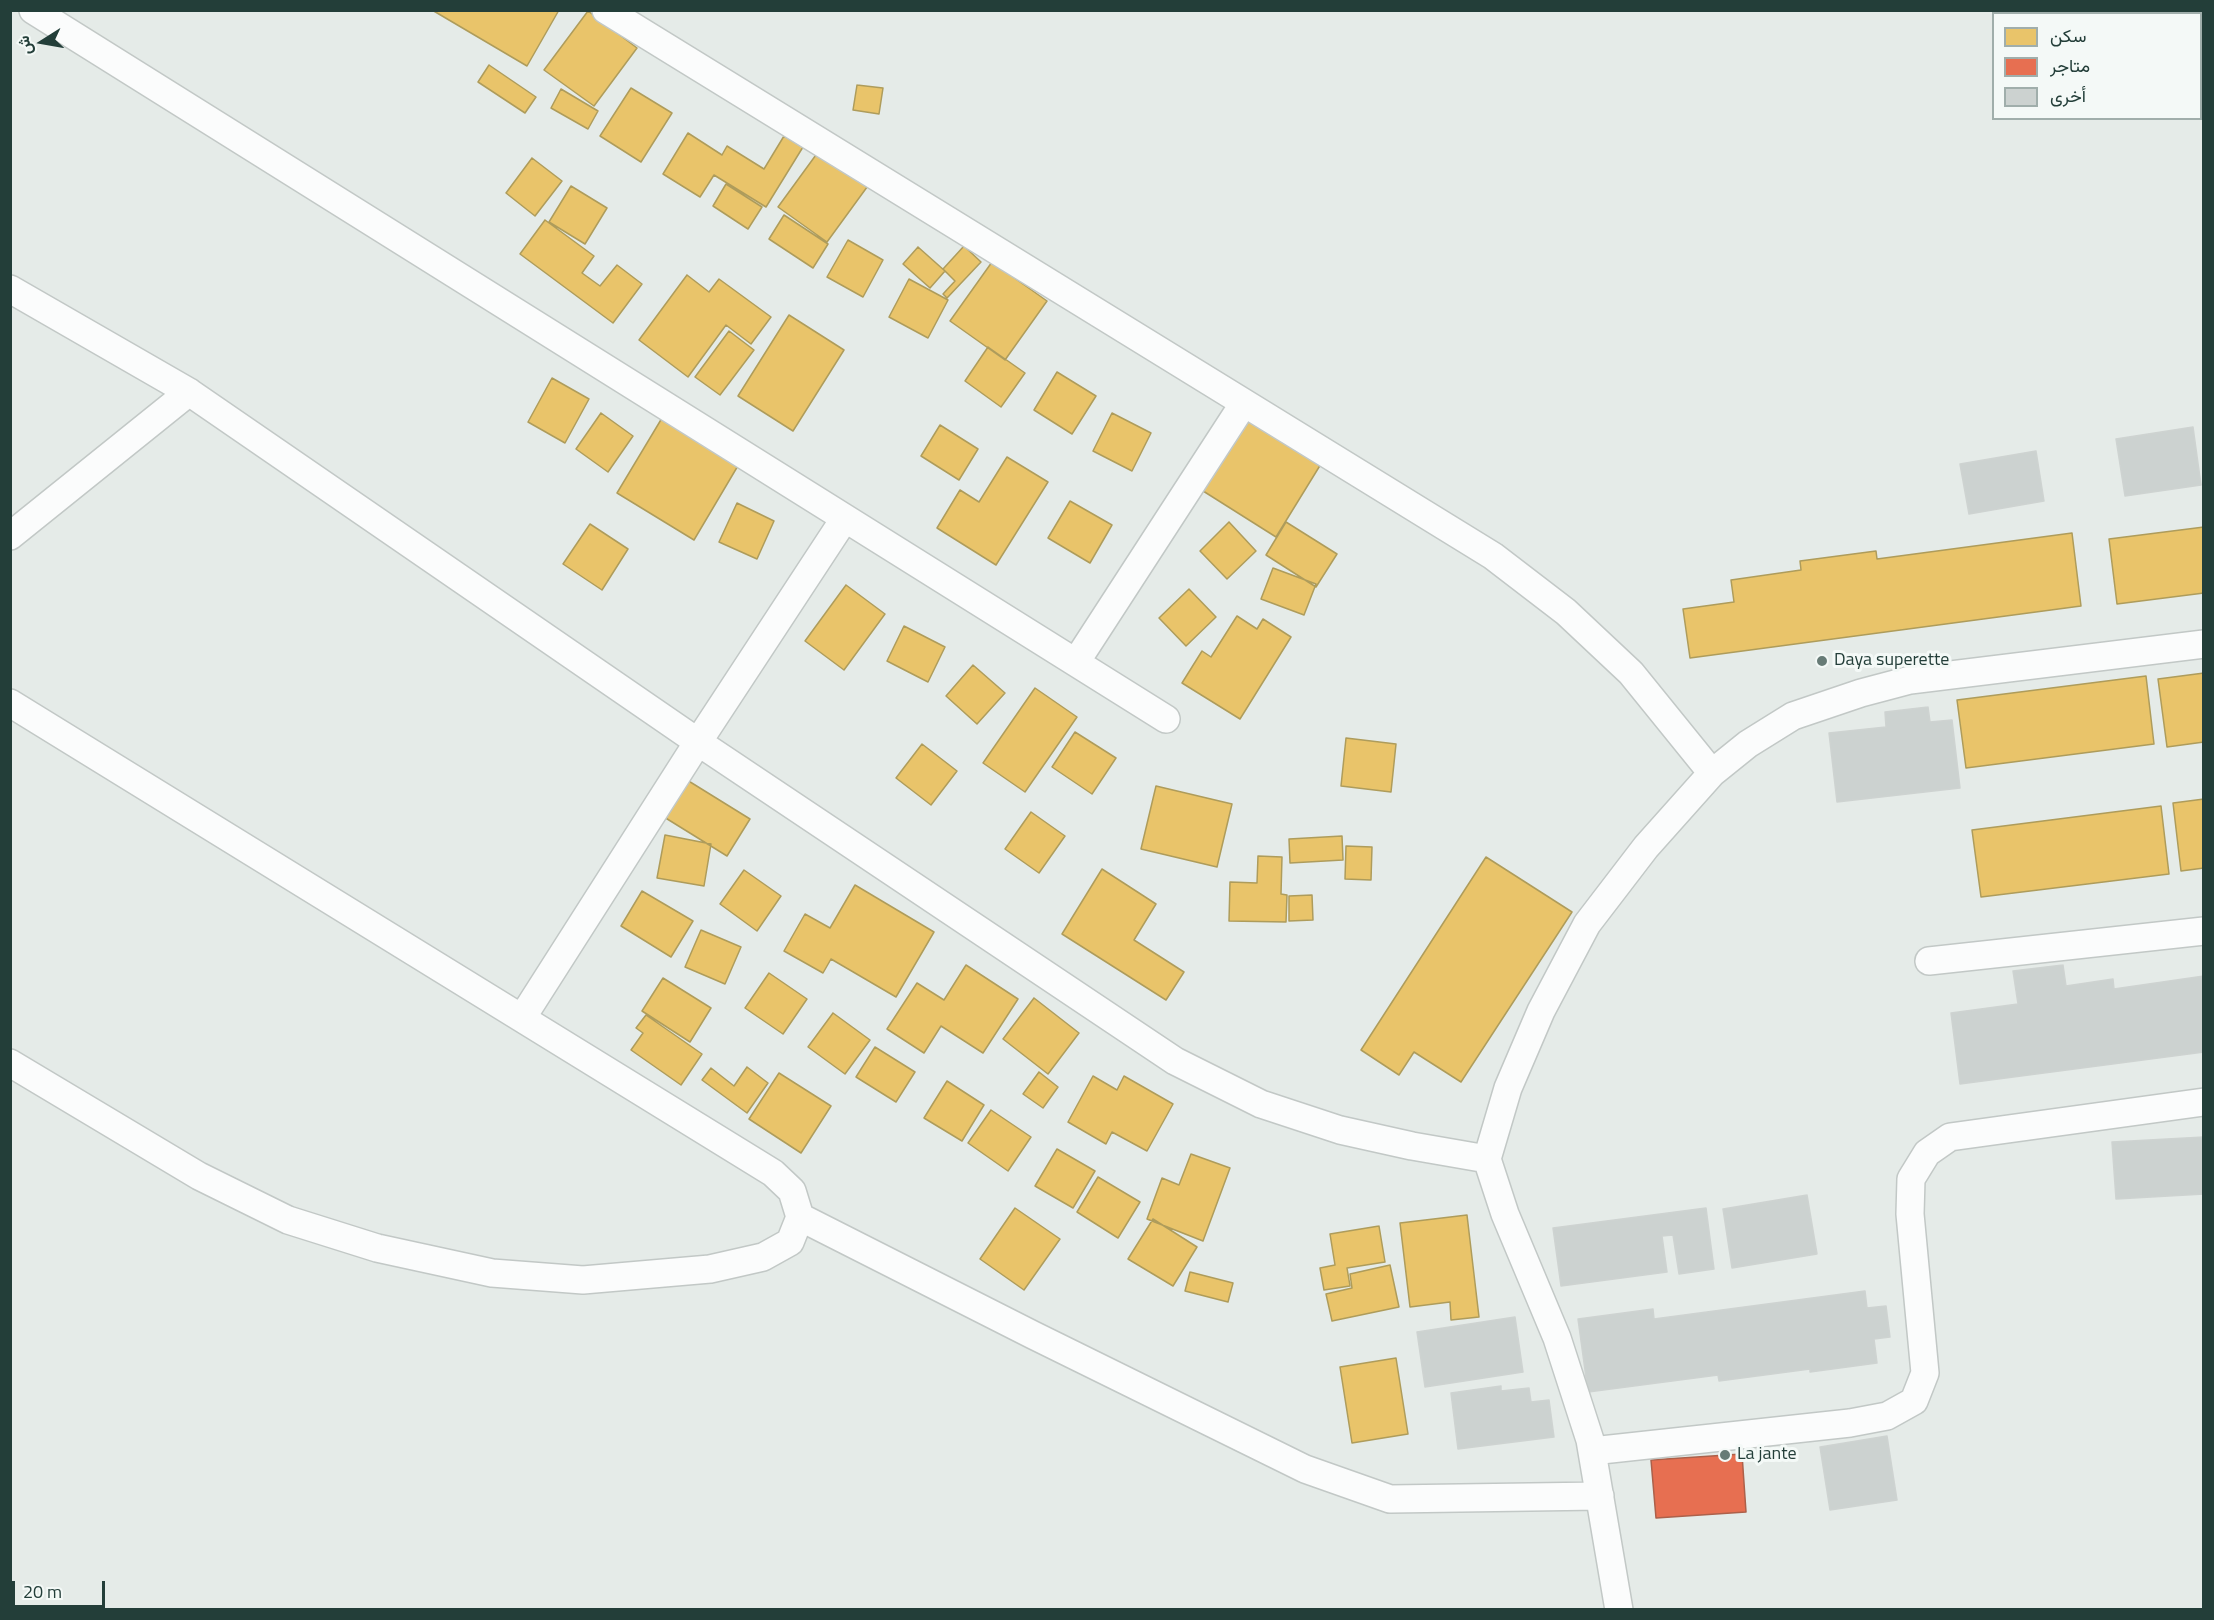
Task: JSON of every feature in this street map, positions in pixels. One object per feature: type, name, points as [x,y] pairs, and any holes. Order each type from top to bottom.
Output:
[{"type":"street","points":[[33,10],[1166,719]]},
{"type":"street","points":[[606,10],[1493,556],[1566,612],[1630,673],[1712,773]]},
{"type":"street","points":[[10,289],[189,392],[698,742],[1175,1061],[1261,1104],[1340,1130],[1486,1159]]},
{"type":"street","points":[[10,536],[189,392]]},
{"type":"street","points":[[1076,662],[1244,403]]},
{"type":"street","points":[[522,1018],[698,742],[845,518]]},
{"type":"street","points":[[1619,1610],[1592,1451],[1557,1338],[1505,1214],[1486,1159],[1508,1088],[1541,1011],[1587,924],[1646,847],[1712,773],[1748,744],[1793,716],[1910,680],[2204,644]]},
{"type":"street","points":[[10,703],[772,1173],[792,1191],[800,1217],[790,1242],[763,1257],[710,1269],[583,1280],[492,1273],[377,1248],[288,1220],[199,1176],[10,1063]]},
{"type":"street","points":[[1929,961],[2204,931]]},
{"type":"street","points":[[1592,1451],[1850,1423],[1887,1416],[1914,1401],[1925,1374],[1910,1214],[1911,1179],[1928,1153],[1950,1137],[2204,1102]]},
{"type":"street","points":[[800,1217],[1305,1469],[1390,1499],[1600,1496]]},
{"type":"building: سكن","points":[[432,10],[559,10],[527,66]]},
{"type":"building: سكن","points":[[588,11],[637,48],[594,106],[544,70]]},
{"type":"building: سكن","points":[[489,65],[536,97],[525,113],[478,82]]},
{"type":"building: سكن","points":[[857,85],[883,88],[879,114],[853,110]]},
{"type":"building: سكن","points":[[631,88],[672,113],[641,162],[600,136]]},
{"type":"building: سكن","points":[[561,89],[598,111],[588,129],[551,108]]},
{"type":"building: سكن","points":[[688,133],[722,155],[727,146],[764,169],[784,136],[803,147],[766,207],[714,175],[700,197],[663,174]]},
{"type":"building: سكن","points":[[821,148],[870,183],[827,242],[778,207]]},
{"type":"building: سكن","points":[[532,158],[562,181],[535,216],[506,193]]},
{"type":"building: سكن","points":[[726,184],[762,207],[748,229],[713,206]]},
{"type":"building: سكن","points":[[571,186],[607,208],[585,244],[549,222]]},
{"type":"building: سكن","points":[[784,215],[828,244],[813,268],[769,239]]},
{"type":"building: سكن","points":[[545,220],[594,256],[582,273],[600,286],[617,265],[642,284],[613,323],[520,254]]},
{"type":"building: سكن","points":[[848,240],[883,260],[863,297],[827,277]]},
{"type":"building: سكن","points":[[964,246],[981,262],[947,298],[943,294],[955,281],[943,269]]},
{"type":"building: سكن","points":[[918,247],[945,271],[930,288],[903,264]]},
{"type":"building: سكن","points":[[992,262],[1047,301],[1005,360],[950,321]]},
{"type":"building: سكن","points":[[687,275],[709,292],[719,279],[771,317],[751,344],[726,325],[688,377],[639,340]]},
{"type":"building: سكن","points":[[909,279],[948,300],[928,338],[889,317]]},
{"type":"building: سكن","points":[[789,315],[844,350],[793,431],[738,396]]},
{"type":"building: سكن","points":[[729,331],[754,350],[720,395],[695,377]]},
{"type":"building: سكن","points":[[988,347],[1025,373],[1001,407],[965,381]]},
{"type":"building: سكن","points":[[1057,372],[1096,396],[1072,434],[1034,410]]},
{"type":"building: سكن","points":[[552,378],[589,399],[565,443],[528,422]]},
{"type":"building: سكن","points":[[1239,407],[1324,459],[1276,537],[1192,484]]},
{"type":"building: سكن","points":[[601,413],[633,436],[608,472],[576,449]]},
{"type":"building: سكن","points":[[1112,413],[1151,433],[1132,471],[1093,451]]},
{"type":"building: سكن","points":[[662,418],[739,464],[694,540],[617,493]]},
{"type":"building: سكن","points":[[940,425],[978,449],[959,480],[921,456]]},
{"type":"building: سكن","points":[[1007,457],[1048,482],[996,565],[937,528],[960,490],[979,502]]},
{"type":"building: سكن","points":[[1070,501],[1112,525],[1090,563],[1048,538]]},
{"type":"building: سكن","points":[[737,503],[774,521],[757,559],[719,542]]},
{"type":"building: سكن","points":[[1229,522],[1256,551],[1227,579],[1200,551]]},
{"type":"building: سكن","points":[[1286,522],[1337,554],[1316,587],[1266,555]]},
{"type":"building: سكن","points":[[590,524],[628,549],[602,590],[563,564]]},
{"type":"building: سكن","points":[[2204,527],[2204,593],[2117,604],[2109,539]]},
{"type":"building: سكن","points":[[2072,533],[2081,606],[1690,658],[1683,609],[1734,602],[1731,580],[1801,570],[1800,561],[1876,551],[1877,559]]},
{"type":"building: سكن","points":[[1273,568],[1316,584],[1304,615],[1261,599]]},
{"type":"building: سكن","points":[[846,585],[885,614],[844,670],[805,641]]},
{"type":"building: سكن","points":[[1189,589],[1216,617],[1186,646],[1159,618]]},
{"type":"building: سكن","points":[[1237,616],[1257,629],[1263,619],[1291,637],[1240,719],[1182,683],[1202,651],[1211,657]]},
{"type":"building: سكن","points":[[904,626],[945,647],[928,682],[887,661]]},
{"type":"building: سكن","points":[[973,665],[1005,693],[977,724],[946,696]]},
{"type":"building: سكن","points":[[2204,673],[2204,742],[2167,747],[2158,679]]},
{"type":"building: سكن","points":[[2146,676],[2154,744],[1966,768],[1957,700]]},
{"type":"building: سكن","points":[[1035,688],[1077,717],[1025,792],[983,763]]},
{"type":"building: سكن","points":[[1075,732],[1116,758],[1092,794],[1052,767]]},
{"type":"building: سكن","points":[[1346,738],[1396,744],[1391,792],[1341,786]]},
{"type":"building: سكن","points":[[922,744],[957,771],[931,805],[896,778]]},
{"type":"building: سكن","points":[[687,780],[750,819],[727,856],[664,817]]},
{"type":"building: سكن","points":[[1156,786],[1232,804],[1217,867],[1141,849]]},
{"type":"building: سكن","points":[[2204,799],[2204,868],[2181,871],[2173,803]]},
{"type":"building: سكن","points":[[2161,806],[2169,874],[1981,897],[1972,830]]},
{"type":"building: سكن","points":[[1031,812],[1065,836],[1039,873],[1005,849]]},
{"type":"building: سكن","points":[[665,835],[711,844],[704,886],[657,878]]},
{"type":"building: سكن","points":[[1342,836],[1343,860],[1290,863],[1289,839]]},
{"type":"building: سكن","points":[[1346,846],[1372,847],[1371,880],[1345,879]]},
{"type":"building: سكن","points":[[1258,856],[1282,857],[1281,894],[1287,895],[1286,922],[1229,921],[1230,882],[1257,883]]},
{"type":"building: سكن","points":[[1486,857],[1572,912],[1461,1082],[1414,1052],[1399,1075],[1361,1050]]},
{"type":"building: سكن","points":[[1102,869],[1156,904],[1134,940],[1184,972],[1166,1000],[1062,934]]},
{"type":"building: سكن","points":[[744,870],[781,896],[757,931],[720,904]]},
{"type":"building: سكن","points":[[855,885],[934,932],[896,997],[831,959],[823,973],[784,951],[805,914],[830,928]]},
{"type":"building: سكن","points":[[642,891],[693,921],[671,957],[621,926]]},
{"type":"building: سكن","points":[[1312,895],[1313,920],[1289,921],[1289,896]]},
{"type":"building: سكن","points":[[701,930],[741,947],[725,984],[685,967]]},
{"type":"building: سكن","points":[[966,965],[1018,999],[983,1053],[941,1026],[924,1053],[887,1029],[917,983],[944,1000]]},
{"type":"building: سكن","points":[[769,973],[807,999],[783,1034],[745,1008]]},
{"type":"building: سكن","points":[[663,978],[711,1008],[690,1042],[642,1011]]},
{"type":"building: سكن","points":[[1034,998],[1079,1033],[1048,1074],[1003,1039]]},
{"type":"building: سكن","points":[[833,1013],[870,1040],[845,1074],[808,1047]]},
{"type":"building: سكن","points":[[646,1015],[702,1054],[681,1085],[631,1050],[643,1033],[636,1028]]},
{"type":"building: سكن","points":[[875,1047],[915,1072],[896,1102],[856,1077]]},
{"type":"building: سكن","points":[[747,1067],[768,1083],[747,1113],[702,1080],[711,1068],[734,1086]]},
{"type":"building: سكن","points":[[1039,1072],[1058,1087],[1043,1108],[1023,1094]]},
{"type":"building: سكن","points":[[779,1073],[831,1106],[801,1153],[749,1119]]},
{"type":"building: سكن","points":[[1093,1076],[1117,1090],[1124,1076],[1173,1104],[1147,1151],[1112,1132],[1106,1144],[1068,1122]]},
{"type":"building: سكن","points":[[947,1081],[984,1105],[962,1141],[924,1118]]},
{"type":"building: سكن","points":[[991,1110],[1031,1137],[1008,1171],[968,1143]]},
{"type":"building: سكن","points":[[1057,1149],[1095,1171],[1073,1208],[1035,1186]]},
{"type":"building: سكن","points":[[1191,1154],[1230,1168],[1203,1241],[1147,1219],[1162,1178],[1179,1185]]},
{"type":"building: سكن","points":[[1098,1177],[1140,1202],[1118,1238],[1077,1212]]},
{"type":"building: سكن","points":[[1015,1208],[1060,1239],[1024,1290],[980,1259]]},
{"type":"building: سكن","points":[[1467,1215],[1479,1317],[1451,1320],[1450,1302],[1410,1307],[1400,1223]]},
{"type":"building: سكن","points":[[1153,1219],[1197,1247],[1173,1286],[1128,1259]]},
{"type":"building: سكن","points":[[1379,1226],[1385,1262],[1347,1268],[1350,1286],[1324,1290],[1320,1268],[1335,1265],[1330,1234]]},
{"type":"building: سكن","points":[[1390,1265],[1399,1307],[1332,1321],[1326,1294],[1352,1288],[1350,1274]]},
{"type":"building: سكن","points":[[1190,1272],[1233,1283],[1228,1302],[1185,1291]]},
{"type":"building: سكن","points":[[1396,1358],[1408,1434],[1352,1443],[1340,1367]]},
{"type":"building: متاجر","points":[[1742,1454],[1746,1512],[1656,1518],[1651,1460]]},
{"type":"building: أخرى","points":[[2193,427],[2201,485],[2125,496],[2116,439]]},
{"type":"building: أخرى","points":[[2036,451],[2044,501],[1969,514],[1960,464]]},
{"type":"building: أخرى","points":[[1928,707],[1930,722],[1952,720],[1960,788],[1837,802],[1829,733],[1886,727],[1885,712]]},
{"type":"building: أخرى","points":[[2063,965],[2066,986],[2113,979],[2114,989],[2204,976],[2204,1052],[1960,1084],[1951,1013],[2018,1004],[2013,971]]},
{"type":"building: أخرى","points":[[2204,1137],[2204,1194],[2116,1199],[2112,1142]]},
{"type":"building: أخرى","points":[[1807,1195],[1817,1254],[1732,1268],[1723,1209]]},
{"type":"building: أخرى","points":[[1706,1208],[1714,1269],[1679,1274],[1673,1235],[1662,1236],[1667,1272],[1561,1286],[1553,1228]]},
{"type":"building: أخرى","points":[[1865,1291],[1867,1308],[1886,1306],[1890,1337],[1874,1339],[1877,1363],[1719,1381],[1718,1375],[1588,1392],[1578,1319],[1653,1309],[1654,1319]]},
{"type":"building: أخرى","points":[[1515,1317],[1523,1372],[1425,1387],[1417,1332]]},
{"type":"building: أخرى","points":[[1501,1386],[1501,1391],[1529,1388],[1531,1402],[1549,1400],[1554,1437],[1458,1449],[1451,1393]]},
{"type":"building: أخرى","points":[[1887,1436],[1897,1500],[1830,1510],[1820,1447]]},
{"type":"place","name":"Daya superette","points":[[1822,661]]},
{"type":"place","name":"La jante","points":[[1725,1455]]}]
